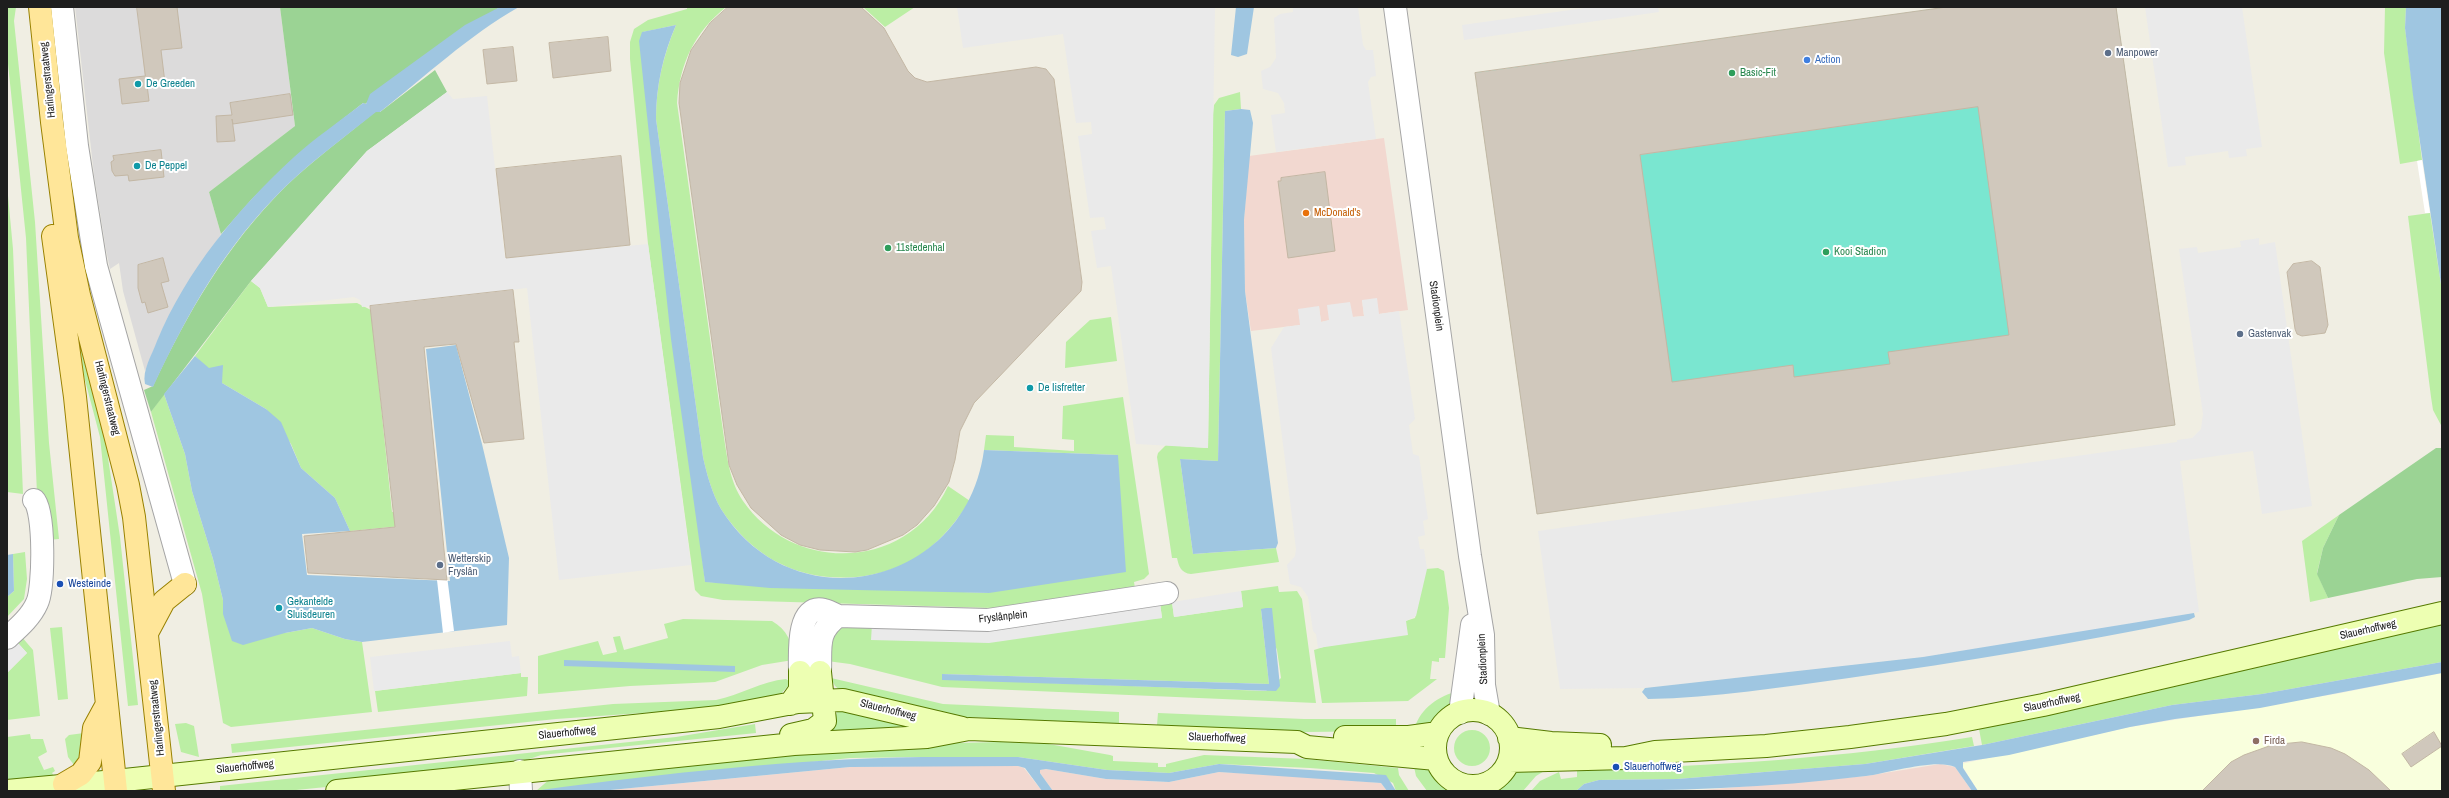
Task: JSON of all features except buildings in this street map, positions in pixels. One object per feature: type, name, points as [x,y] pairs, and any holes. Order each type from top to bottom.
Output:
[{"type":"main road","name":"Harlingerstraatweg","points":[[30,7],[54,240],[78,427],[115,786]]},
{"type":"main road","name":"Harlingerstraatweg","points":[[40,7],[53,137],[67,238],[79,295],[128,485],[148,631],[163,784]]},
{"type":"main road","points":[[148,631],[164,601],[185,584]]},
{"type":"main road","name":"Slauerhoffweg","points":[[1508,761],[1626,758],[1655,752],[1766,746],[1850,737],[1946,724],[2043,705],[2442,613]]},
{"type":"main road","points":[[756,748],[768,737],[802,733],[821,726],[825,721],[824,699],[810,672]]},
{"type":"main road","points":[[790,704],[810,672]]},
{"type":"main road","name":"Slauerhoffweg","points":[[7,791],[64,784],[115,786],[163,784],[719,717],[824,699],[843,700],[969,729],[1297,742],[1307,747],[1436,759]]},
{"type":"main road","points":[[64,784],[81,774],[90,762],[94,728],[107,704]]},
{"type":"main road","points":[[1474,710],[1489,714],[1501,724],[1509,738],[1511,750],[1508,761],[1500,775],[1487,784],[1471,789],[1456,783],[1444,773],[1436,759],[1434,746],[1438,733],[1447,720],[1460,712],[1474,710]]},
{"type":"main road","name":"Slauerhoffweg","points":[[337,791],[521,781],[756,748],[849,740],[927,737],[969,729]]},
{"type":"main road","name":"Slauerhoffweg","points":[[1297,742],[1307,736],[1409,737],[1438,733]]},
{"type":"main road","name":"Slauerhoffweg","points":[[1509,738],[1551,743],[1625,746],[1655,752]]},
{"type":"street","name":"Harlingerstraatweg","points":[[62,7],[77,146],[96,266],[185,584]]},
{"type":"street","name":"Stadionplein","points":[[1395,7],[1477,605],[1483,635],[1484,685],[1489,714]]},
{"type":"street","points":[[7,638],[35,608],[42,586],[40,513],[34,500]]},
{"type":"street","name":"Fryslânplein","points":[[810,672],[822,631],[829,622],[838,616],[988,620],[1167,593]]},
{"type":"street","name":"Stadionplein","points":[[1460,712],[1470,632],[1477,605]]},
{"type":"shaded area","points":[[75,7],[280,7],[295,126],[209,192],[221,234],[161,333],[145,371],[123,291],[119,263],[110,269],[106,250],[94,175]]},
{"type":"shaded area","points":[[500,7],[519,7],[500,18],[465,43],[380,112],[376,112],[330,148],[285,187],[264,209],[226,256],[194,306],[153,387],[145,384],[144,379],[148,362],[169,315],[183,290],[198,265],[215,242],[253,197],[294,157],[319,136],[363,103],[366,104],[370,94],[465,25]]},
{"type":"shaded area","points":[[957,7],[1215,7],[1208,448],[1136,444],[1111,266],[1097,268],[1091,231],[1106,229],[1104,217],[1090,218],[1078,136],[1092,134],[1091,122],[1076,123],[1063,34],[963,48]]},
{"type":"shaded area","points":[[1236,7],[1254,7],[1247,54],[1238,57],[1231,55]]},
{"type":"shaded area","points":[[1293,7],[1358,7],[1363,45],[1366,50],[1373,50],[1376,76],[1371,77],[1368,82],[1376,139],[1276,152],[1271,115],[1285,113],[1284,103],[1278,93],[1263,89],[1261,71],[1270,67],[1276,58],[1274,18],[1280,14],[1293,12]]},
{"type":"shaded area","points":[[1592,7],[1658,7],[1659,12],[1464,40],[1462,25]]},
{"type":"shaded area","name":"Kooi Stadion","points":[[1947,7],[2116,7],[2175,425],[1537,514],[1475,73]]},
{"type":"shaded area","points":[[2145,7],[2242,7],[2262,147],[2246,149],[2247,156],[2229,158],[2228,151],[2185,157],[2186,165],[2168,167]]},
{"type":"shaded area","points":[[2406,7],[2442,7],[2442,291],[2413,95],[2405,28]]},
{"type":"shaded area","points":[[676,25],[667,48],[661,71],[657,95],[656,119],[703,457],[710,484],[721,509],[753,546],[790,568],[832,578],[873,574],[912,559],[946,533],[971,496],[984,450],[1118,455],[1126,572],[989,593],[770,588],[705,582],[671,339],[639,41],[642,32]]},
{"type":"shaded area","points":[[447,92],[453,99],[487,96],[505,258],[648,244],[691,565],[559,580],[527,288],[362,307],[360,300],[354,297],[268,307],[260,288],[251,281],[367,151]]},
{"type":"shaded area","points":[[1241,109],[1250,110],[1253,123],[1244,220],[1245,291],[1278,543],[1276,548],[1193,554],[1180,459],[1218,461],[1225,111]]},
{"type":"shaded area","points":[[1384,138],[1408,310],[1379,314],[1362,300],[1364,316],[1352,317],[1328,305],[1330,320],[1321,322],[1319,306],[1300,325],[1251,331],[1245,291],[1244,220],[1249,156]]},
{"type":"shaded area","points":[[2259,238],[2259,245],[2275,242],[2312,506],[2262,514],[2253,451],[2180,461],[2199,612],[1923,657],[1645,688],[1560,689],[1538,531],[2177,442],[2177,440],[2192,438],[2201,429],[2203,414],[2179,249],[2197,247],[2198,253],[2241,247],[2240,241]]},
{"type":"shaded area","points":[[1377,298],[1379,314],[1399,311],[1415,419],[1409,425],[1413,454],[1419,456],[1428,519],[1423,521],[1425,535],[1418,537],[1420,549],[1424,549],[1427,569],[1416,616],[1406,621],[1408,635],[1318,648],[1316,634],[1313,631],[1308,597],[1301,587],[1290,584],[1287,565],[1295,556],[1296,549],[1271,348],[1284,327],[1300,325],[1298,309],[1319,306],[1321,322],[1329,320],[1327,305],[1350,302],[1353,317],[1364,316],[1362,300]]},
{"type":"shaded area","points":[[456,345],[482,444],[509,558],[507,625],[362,642],[345,639],[312,628],[285,633],[243,645],[232,641],[223,614],[223,600],[213,559],[192,491],[185,454],[164,394],[195,356],[209,368],[223,365],[222,383],[266,409],[281,422],[301,468],[335,498],[350,531],[302,534],[307,575],[450,581],[426,349]]},
{"type":"shaded area","points":[[13,554],[14,591],[7,597],[7,555]]},
{"type":"shaded area","points":[[1241,591],[1243,607],[1174,617],[1172,602]]},
{"type":"shaded area","points":[[1160,603],[1162,618],[989,643],[871,640],[872,624]]},
{"type":"shaded area","points":[[1272,608],[1280,686],[1276,691],[942,680],[942,674],[1269,684],[1261,609]]},
{"type":"shaded area","points":[[2194,613],[2195,617],[2189,620],[2104,637],[1977,659],[1849,678],[1748,692],[1698,697],[1648,699],[1642,692],[1645,688],[1923,657]]},
{"type":"shaded area","points":[[510,641],[512,657],[519,656],[521,673],[374,691],[370,657]]},
{"type":"shaded area","points":[[17,642],[27,653],[7,673],[7,651]]},
{"type":"shaded area","points":[[564,660],[735,666],[735,672],[564,666]]},
{"type":"shaded area","points":[[2442,662],[2442,673],[2260,708],[2175,719],[2130,727],[2009,755],[1963,762],[1963,768],[1978,791],[1972,791],[1955,767],[1936,764],[1866,776],[1757,786],[1576,791],[1584,784],[1599,780],[1677,779],[1865,764],[1982,745],[2172,705],[2262,694]]},
{"type":"shaded area","name":"Firda","points":[[2442,673],[2442,791],[1978,791],[1961,764],[2130,727],[2336,694]]},
{"type":"shaded area","points":[[1018,757],[1107,770],[1169,773],[1219,764],[1386,775],[1396,791],[1387,791],[1381,783],[1219,772],[1169,782],[1106,779],[1046,769],[1040,770],[1040,773],[1053,791],[1042,791],[1025,768],[1018,766],[850,767],[600,791],[541,790],[731,768],[874,758]]},
{"type":"shaded area","points":[[1940,764],[1955,767],[1972,791],[1691,791],[1866,776]]},
{"type":"shaded area","points":[[1018,766],[1024,768],[1042,791],[600,791],[850,767]]},
{"type":"shaded area","points":[[1046,769],[1106,779],[1169,782],[1219,772],[1310,777],[1381,783],[1387,791],[1053,791],[1040,773],[1040,770]]},
{"type":"green space","points":[[7,7],[16,7],[14,21],[35,222],[49,443],[59,539],[48,540],[37,494],[26,238],[7,54]]},
{"type":"green space","points":[[280,7],[500,7],[365,104],[363,103],[295,157],[252,199],[221,234],[209,192],[295,126]]},
{"type":"green space","points":[[687,7],[726,7],[705,27],[697,38],[685,62],[681,75],[677,103],[726,450],[729,468],[738,493],[743,501],[765,525],[791,542],[820,551],[850,553],[879,548],[907,535],[930,514],[948,486],[970,501],[950,528],[926,551],[893,569],[855,577],[817,575],[798,571],[781,564],[763,554],[747,541],[721,509],[712,490],[703,457],[656,119],[657,95],[661,71],[667,48],[676,25],[643,32],[705,582],[989,593],[1118,455],[984,450],[986,435],[1014,436],[1014,447],[1074,451],[1074,440],[1062,439],[1063,406],[1123,397],[1149,574],[1144,579],[1134,582],[1135,588],[993,608],[723,600],[701,596],[695,590],[648,244],[630,59],[630,42],[634,29],[648,20],[687,9]]},
{"type":"green space","points":[[863,7],[915,7],[885,27]]},
{"type":"green space","points":[[2385,7],[2406,7],[2405,28],[2422,160],[2400,164],[2384,53]]},
{"type":"green space","points":[[435,70],[447,92],[367,151],[251,281],[151,412],[144,390],[153,386],[195,306],[210,281],[244,233],[285,187],[307,167],[376,111],[380,112]]},
{"type":"green space","points":[[1240,92],[1241,109],[1225,111],[1218,461],[1180,459],[1193,554],[1276,548],[1279,562],[1191,574],[1181,569],[1177,558],[1172,558],[1157,457],[1158,453],[1166,445],[1208,448],[1213,114],[1214,105],[1219,98]]},
{"type":"green space","points":[[7,185],[13,249],[23,494],[7,492]]},
{"type":"green space","points":[[2430,213],[2442,291],[2442,427],[2433,410],[2408,216]]},
{"type":"green space","points":[[62,255],[107,420],[108,458],[120,537],[138,705],[128,706],[100,437],[66,308]]},
{"type":"green space","points":[[251,281],[260,288],[268,307],[357,303],[371,310],[392,512],[400,511],[401,526],[350,531],[335,498],[301,468],[291,444],[266,409],[222,383],[195,356]]},
{"type":"green space","points":[[1111,317],[1117,361],[1065,368],[1066,342],[1090,320]]},
{"type":"green space","points":[[164,394],[185,454],[192,491],[213,559],[223,600],[223,614],[285,633],[312,628],[345,639],[362,642],[372,712],[231,727],[223,723],[202,594],[151,412]]},
{"type":"green space","points":[[2436,448],[2442,448],[2442,577],[2417,579],[2328,598],[2317,574],[2323,548],[2339,515]]},
{"type":"green space","points":[[2339,515],[2323,548],[2317,573],[2328,598],[2310,602],[2302,541]]},
{"type":"green space","points":[[25,552],[27,579],[24,599],[7,617],[7,597],[14,591],[13,554]]},
{"type":"green space","points":[[1438,568],[1444,571],[1449,608],[1445,658],[1439,658],[1439,662],[1432,661],[1430,679],[1437,679],[1408,701],[1322,703],[1314,650],[1415,618],[1426,569]]},
{"type":"green space","points":[[1278,586],[1279,592],[1297,591],[1302,599],[1316,703],[942,687],[850,664],[827,661],[830,637],[842,625],[872,624],[872,640],[1162,618],[1160,603],[1172,602],[1174,617],[1243,607],[1241,591]],"holes":[[[1261,609],[1277,650],[1281,678],[1266,691],[942,679],[942,674],[1269,684]]]},
{"type":"green space","points":[[683,619],[772,621],[782,628],[788,637],[792,648],[793,660],[762,665],[715,682],[630,686],[538,694],[538,656],[598,641],[603,655],[617,652],[613,637],[620,636],[624,650],[668,638],[664,624]]},
{"type":"green space","points":[[2442,623],[2442,662],[2262,694],[2172,705],[1982,745],[1979,729],[2068,711]]},
{"type":"green space","points":[[62,627],[68,699],[58,700],[50,628]]},
{"type":"green space","points":[[21,636],[33,650],[40,716],[7,720],[7,673],[27,653],[17,642]]},
{"type":"green space","points":[[521,673],[521,677],[528,677],[527,696],[378,712],[375,691]]},
{"type":"green space","points":[[831,678],[943,704],[1119,712],[1119,724],[946,716],[840,690],[835,686]]},
{"type":"green space","points":[[786,679],[789,681],[789,685],[778,697],[700,711],[657,712],[556,719],[232,753],[231,744],[613,704],[716,700],[768,682]]},
{"type":"green space","points":[[1458,691],[1442,715],[1437,719],[1415,727],[1426,709],[1444,696]]},
{"type":"green space","points":[[840,703],[928,726],[829,732],[832,728]]},
{"type":"green space","points":[[1158,713],[1304,719],[1396,719],[1396,731],[1305,732],[1157,725]]},
{"type":"green space","points":[[186,723],[194,726],[199,757],[181,752],[175,724]]},
{"type":"green space","points":[[755,724],[756,733],[541,755],[497,770],[286,791],[220,791],[220,786],[676,737]]},
{"type":"green space","points":[[1472,730],[1485,735],[1490,748],[1485,761],[1472,766],[1459,761],[1454,748],[1459,735]]},
{"type":"green space","points":[[84,733],[80,757],[74,765],[68,757],[65,739],[69,735]]},
{"type":"green space","points":[[30,734],[31,739],[43,739],[47,752],[38,757],[44,770],[53,767],[55,771],[52,773],[56,779],[7,786],[7,737]]},
{"type":"green space","points":[[1972,737],[1974,746],[1865,764],[1677,779],[1599,780],[1584,784],[1576,791],[1531,791],[1540,781],[1559,772],[1561,779],[1577,777],[1577,771],[1583,770],[1681,766],[1827,756]]},
{"type":"green space","points":[[1000,742],[1043,743],[1110,755],[1113,756],[1113,761],[1158,763],[1158,767],[1166,767],[1166,764],[1204,755],[1306,759],[1398,768],[1399,775],[1409,791],[1396,791],[1393,783],[1374,773],[1310,768],[1219,764],[1169,773],[1107,770],[1018,757],[922,757],[850,758],[536,791],[551,778],[910,744]]},
{"type":"green space","points":[[1413,762],[1424,767],[1433,774],[1449,791],[1427,791],[1416,776]]},
{"type":"green space","points":[[1519,770],[1546,770],[1536,776],[1523,791],[1492,791],[1511,774]]},
{"type":"pier","points":[[2422,160],[2430,213],[2425,213],[2417,161]]},
{"type":"pier","points":[[446,568],[454,631],[443,633],[437,580],[447,580]]},
{"type":"place","name":"Manpower","points":[[2108,53]]},
{"type":"place","name":"Action","points":[[1807,60]]},
{"type":"place","name":"Basic-Fit","points":[[1732,73]]},
{"type":"place","name":"De Greeden","points":[[138,84]]},
{"type":"place","name":"De Peppel","points":[[137,166]]},
{"type":"place","name":"McDonald's","points":[[1306,213]]},
{"type":"place","name":"11stedenhal","points":[[888,248]]},
{"type":"place","name":"Kooi Stadion","points":[[1826,252]]},
{"type":"place","name":"Gastenvak","points":[[2240,334]]},
{"type":"place","name":"De Iisfretter","points":[[1030,388]]},
{"type":"place","name":"Wetterskip Fryslân","points":[[440,565]]},
{"type":"place","name":"Westeinde","points":[[60,584]]},
{"type":"place","name":"Gekantelde Sluisdeuren","points":[[279,608]]},
{"type":"place","name":"Firda","points":[[2256,741]]},
{"type":"place","name":"Slauerhoffweg","points":[[1616,767]]}]
